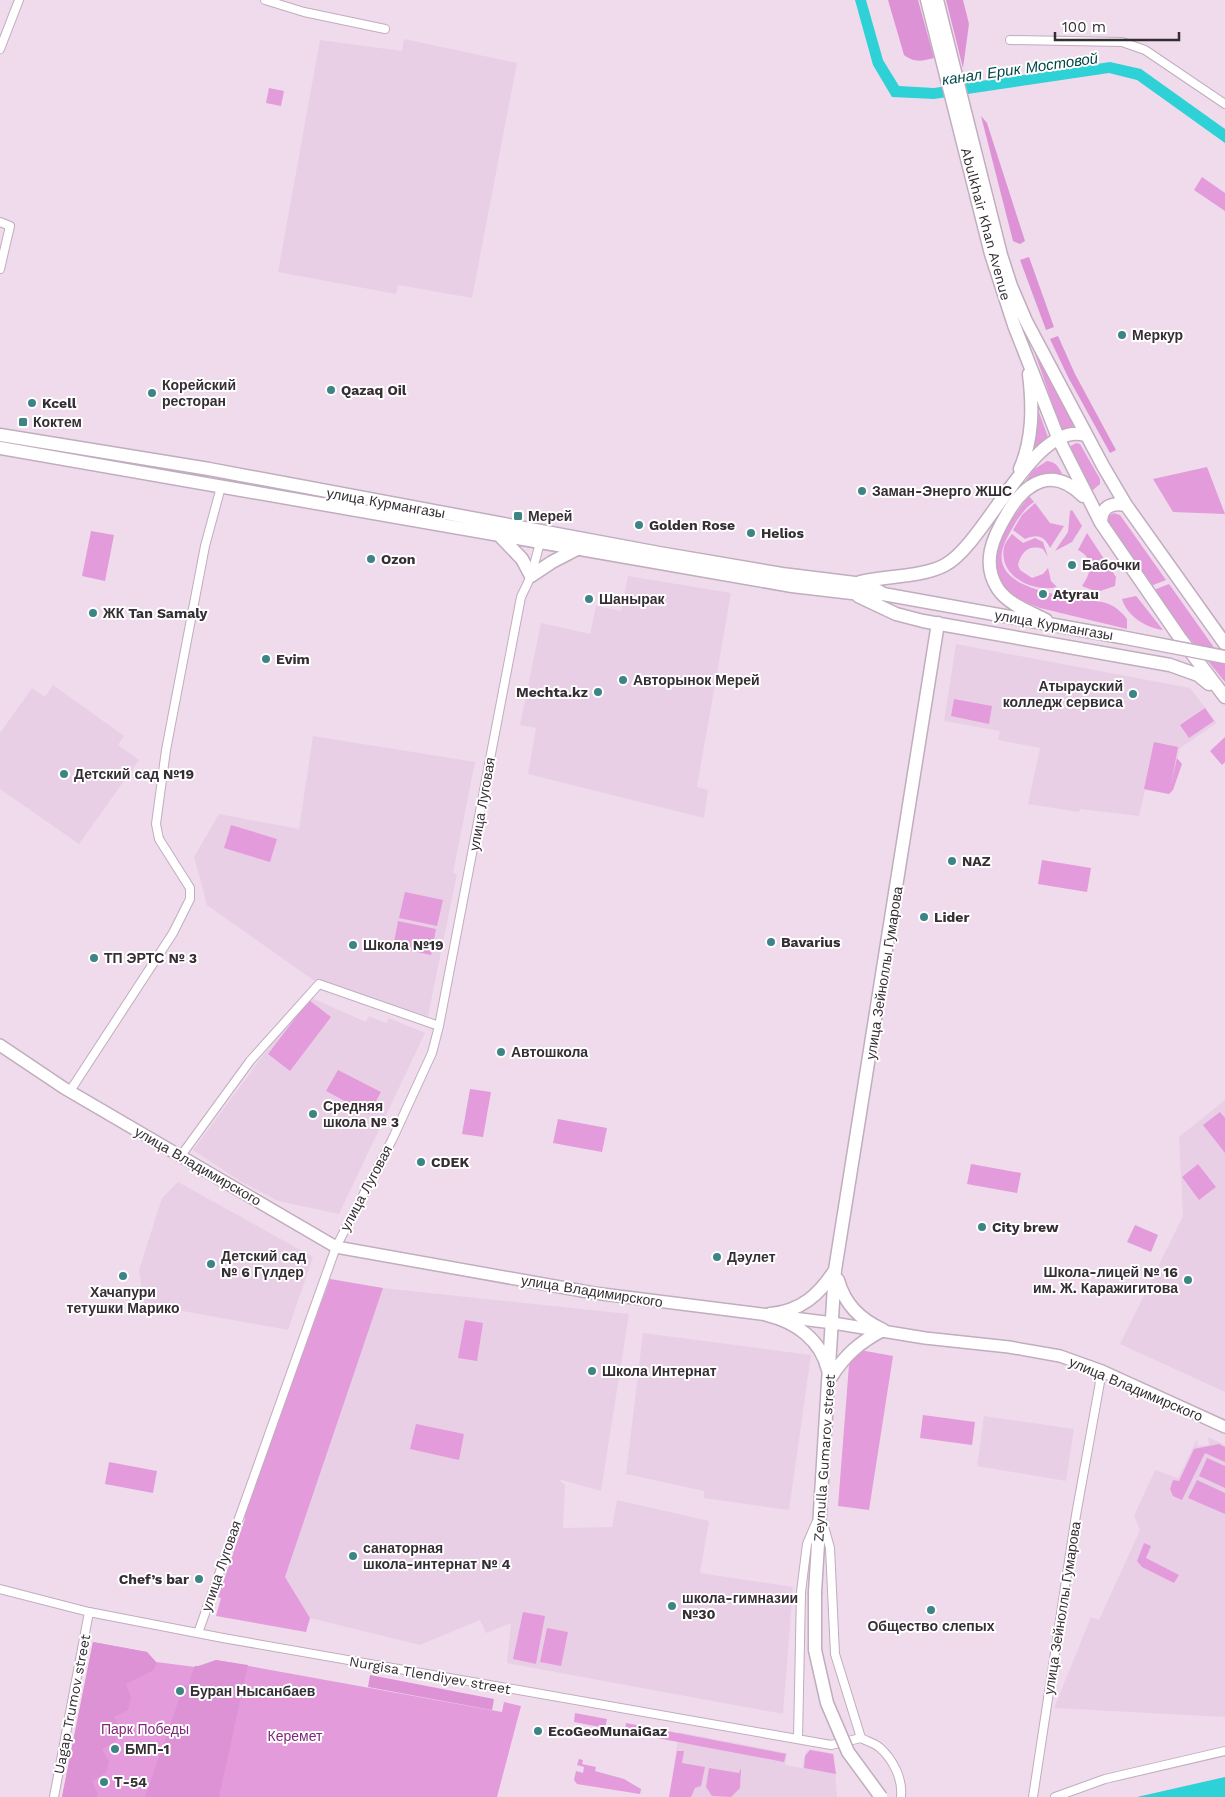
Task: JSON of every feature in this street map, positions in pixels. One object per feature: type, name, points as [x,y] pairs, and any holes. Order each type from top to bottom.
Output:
[{"type":"main road","name":"Abulkhair Khan Avenue","points":[[927,0],[951,71]]},
{"type":"main road","name":"Abulkhair Khan Avenue","points":[[937,0],[991,254],[1005,299],[1059,440],[1088,501],[1101,523],[1180,638],[1224,695]]},
{"type":"main road","name":"Abulkhair Khan Avenue","points":[[962,116],[1011,286],[1026,321],[1085,435],[1126,506],[1213,627]]},
{"type":"main road","points":[[1015,480],[1026,455],[1032,424],[1027,354]]},
{"type":"main road","points":[[853,588],[945,565],[972,542],[1015,480],[1046,448],[1077,432],[1085,435]]},
{"type":"main road","name":"улица Курмангазы","points":[[0,435],[208,469],[543,530],[625,552],[699,565],[853,588],[871,587],[883,594],[1225,657]]},
{"type":"main road","name":"улица Курмангазы","points":[[0,448],[539,543],[577,549],[625,552]]},
{"type":"main road","points":[[1059,627],[1012,603],[998,590],[990,573],[990,548],[995,534],[1017,497],[1035,483],[1047,479],[1060,480],[1076,489],[1088,501]]},
{"type":"main road","points":[[1101,523],[1101,514],[1105,508],[1116,504],[1126,506]]},
{"type":"main road","points":[[500,536],[522,559],[531,576],[577,549]]},
{"type":"main road","points":[[853,588],[896,614],[1170,664],[1198,675],[1224,695]]},
{"type":"main road","name":"улица Зейноллы Гумарова","points":[[833,1323],[836,1270],[938,622]]},
{"type":"main road","points":[[1213,627],[1225,637]]},
{"type":"main road","points":[[1213,627],[1225,644]]},
{"type":"main road","points":[[767,1314],[781,1313],[807,1302],[824,1288],[836,1270]]},
{"type":"main road","points":[[836,1270],[841,1291],[852,1309],[866,1322],[883,1330]]},
{"type":"main road","points":[[767,1314],[783,1319],[798,1327],[811,1338],[823,1357],[830,1379]]},
{"type":"main road","name":"Zeynulla Gumarov street","points":[[833,1323],[815,1592],[815,1650],[827,1703],[848,1752],[881,1797]]},
{"type":"main road","points":[[830,1379],[850,1351],[866,1339],[883,1330]]},
{"type":"street","points":[[0,49],[19,0]]},
{"type":"street","points":[[265,0],[304,12],[385,28]]},
{"type":"street","points":[[1010,40],[1122,42],[1146,50],[1225,104]]},
{"type":"street","points":[[0,222],[10,226],[0,269]]},
{"type":"street","points":[[70,1091],[173,933],[190,899],[190,888],[159,839],[156,824],[166,750],[205,546],[221,487]]},
{"type":"street","name":"улица Луговая","points":[[198,1633],[336,1247],[392,1140],[432,1053],[439,1026],[521,597],[531,576],[543,530]]},
{"type":"street","points":[[180,1157],[250,1061],[319,984],[439,1026]]},
{"type":"street","name":"улица Владимирского","points":[[0,1045],[70,1091],[336,1247],[594,1293],[767,1314],[1060,1356],[1102,1371],[1225,1427]]},
{"type":"street","name":"улица Зейноллы Гумарова","points":[[1033,1797],[1092,1419],[1102,1371]]},
{"type":"street","points":[[798,1738],[801,1592],[807,1544],[820,1514]]},
{"type":"street","points":[[820,1514],[830,1548],[835,1654],[861,1738],[879,1747],[892,1764],[899,1776],[901,1797]]},
{"type":"street","name":"Nurgisa Tlendiyev street","points":[[0,1589],[89,1612],[198,1633],[831,1745],[861,1738]]},
{"type":"street","name":"Uagap Trumov street","points":[[54,1797],[89,1612]]},
{"type":"street","points":[[1054,1797],[1105,1779],[1225,1751]]},
{"type":"shaded area","points":[[888,0],[918,0],[934,58],[919,61],[904,55]]},
{"type":"shaded area","points":[[946,0],[963,0],[969,24],[963,68]]},
{"type":"shaded area","points":[[404,39],[517,63],[472,298],[398,285],[396,294],[278,272],[320,40],[402,51]]},
{"type":"shaded area","points":[[981,116],[987,123],[1025,241],[1020,244],[1013,241]]},
{"type":"shaded area","points":[[1029,257],[1054,327],[1046,330],[1020,260]]},
{"type":"shaded area","points":[[1058,336],[1075,374],[1116,450],[1110,453],[1068,377],[1050,339]]},
{"type":"shaded area","name":"Авторынок Мерей","points":[[628,576],[731,593],[697,787],[708,790],[704,818],[528,774],[536,728],[520,725],[541,623],[590,634],[596,606],[621,611]]},
{"type":"shaded area","points":[[956,644],[1190,688],[1217,723],[1180,748],[1169,794],[1145,790],[1139,816],[1080,809],[1079,812],[1028,804],[1040,748],[998,740],[1000,731],[944,721]]},
{"type":"shaded area","name":"Детский сад №19","points":[[53,685],[124,736],[118,745],[139,760],[79,844],[0,789],[0,733],[32,688],[45,697]]},
{"type":"shaded area","name":"Школа №19","points":[[313,736],[475,762],[453,873],[457,874],[428,1016],[323,987],[207,905],[194,857],[219,814],[299,829]]},
{"type":"shaded area","points":[[307,996],[366,1022],[369,1016],[386,1023],[389,1018],[425,1033],[339,1214],[278,1201],[240,1181],[193,1150]]},
{"type":"shaded area","name":"Школа-лицей № 16 им. Ж. Каражигитова","points":[[1225,1100],[1225,1392],[1120,1344],[1183,1216],[1179,1137]]},
{"type":"shaded area","points":[[178,1182],[313,1257],[288,1330],[144,1304],[139,1270],[162,1198]]},
{"type":"shaded area","points":[[383,1288],[629,1314],[601,1491],[558,1479],[565,1485],[563,1528],[612,1527],[617,1500],[709,1521],[700,1573],[793,1587],[783,1714],[507,1663],[511,1623],[486,1633],[480,1620],[420,1645],[310,1618],[285,1577]]},
{"type":"shaded area","points":[[643,1333],[811,1355],[789,1510],[704,1498],[704,1491],[626,1474]]},
{"type":"shaded area","points":[[984,1416],[1074,1429],[1066,1481],[977,1466]]},
{"type":"shaded area","points":[[1208,1437],[1225,1445],[1225,1717],[1054,1708],[1091,1617],[1099,1620],[1140,1530],[1134,1516],[1155,1470],[1178,1478],[1197,1439],[1198,1446],[1209,1445]]},
{"type":"shaded area","points":[[93,1642],[147,1652],[156,1662],[154,1670],[126,1684],[131,1697],[128,1710],[114,1717],[121,1729],[116,1741],[102,1749],[109,1762],[106,1773],[92,1781],[98,1794],[97,1797],[62,1797]]},
{"type":"shaded area","points":[[216,1660],[248,1665],[219,1797],[145,1797],[184,1685],[188,1686],[195,1666],[201,1666]]},
{"type":"shaded area","points":[[370,1675],[494,1699],[492,1710],[368,1687]]},
{"type":"shaded area","points":[[679,1732],[787,1753],[785,1765],[802,1768],[806,1751],[811,1749],[834,1754],[837,1797],[669,1797]]},
{"type":"green space","points":[[269,88],[284,91],[281,106],[266,103]]},
{"type":"green space","points":[[1202,177],[1225,193],[1225,211],[1194,190]]},
{"type":"green space","points":[[1025,325],[1074,426],[1062,431]]},
{"type":"green space","points":[[1036,404],[1049,440],[1030,457]]},
{"type":"green space","points":[[1076,443],[1080,444],[1100,479],[1100,484],[1093,490],[1090,489],[1069,447]]},
{"type":"green space","points":[[1047,461],[1056,465],[1065,480],[1032,480],[1023,485],[1033,470]]},
{"type":"green space","points":[[1207,467],[1225,514],[1173,512],[1153,479]]},
{"type":"green space","points":[[1029,496],[1034,502],[1015,523],[1007,538],[1002,556],[1005,570],[1016,580],[1032,588],[1110,604],[1127,619],[1127,629],[1040,608],[1008,595],[994,575],[997,539]]},
{"type":"green space","points":[[1035,503],[1050,523],[1064,526],[1050,548],[1043,538],[1033,536],[1025,539],[1013,530],[1022,515]]},
{"type":"green space","points":[[1072,510],[1082,526],[1072,542],[1055,551],[1068,532],[1070,511]]},
{"type":"green space","points":[[1114,513],[1120,515],[1166,580],[1148,587],[1105,518]]},
{"type":"green space","points":[[91,531],[114,535],[105,581],[82,576]]},
{"type":"green space","points":[[1087,533],[1116,577],[1115,586],[1097,592],[1082,586],[1088,576],[1090,566],[1087,558],[1078,550]]},
{"type":"green space","points":[[1012,534],[1023,543],[1035,538],[1043,542],[1048,557],[1043,549],[1030,548],[1021,556],[1018,565],[1020,570],[1032,578],[1043,574],[1048,568],[1051,581],[1057,587],[1048,588],[1028,585],[1012,574],[1006,566],[1004,547]]},
{"type":"green space","points":[[1169,584],[1225,663],[1225,682],[1151,591]]},
{"type":"green space","points":[[1136,596],[1163,630],[1144,624],[1128,611],[1122,599]]},
{"type":"green space","points":[[954,699],[992,706],[989,724],[951,716]]},
{"type":"green space","points":[[1205,708],[1214,721],[1189,738],[1180,725]]},
{"type":"green space","points":[[1225,737],[1225,762],[1222,765],[1210,751]]},
{"type":"green space","points":[[1154,742],[1178,747],[1171,785],[1177,758],[1182,764],[1173,790],[1169,794],[1144,789]]},
{"type":"green space","points":[[231,825],[277,839],[270,862],[224,848]]},
{"type":"green space","points":[[1042,860],[1091,868],[1087,892],[1038,884]]},
{"type":"green space","points":[[405,892],[443,900],[437,926],[399,918]]},
{"type":"green space","points":[[398,921],[436,929],[431,955],[393,947]]},
{"type":"green space","points":[[309,1000],[331,1017],[290,1071],[268,1054]]},
{"type":"green space","points":[[338,1070],[381,1092],[369,1114],[326,1091]]},
{"type":"green space","points":[[470,1089],[491,1092],[483,1137],[462,1134]]},
{"type":"green space","points":[[1220,1112],[1225,1118],[1225,1153],[1203,1125]]},
{"type":"green space","points":[[558,1119],[607,1128],[602,1152],[553,1143]]},
{"type":"green space","points":[[971,1164],[1021,1173],[1017,1193],[967,1184]]},
{"type":"green space","points":[[1198,1164],[1216,1187],[1199,1200],[1182,1177]]},
{"type":"green space","points":[[1135,1225],[1158,1235],[1151,1252],[1127,1242]]},
{"type":"green space","points":[[330,1279],[383,1288],[285,1577],[310,1618],[306,1632],[216,1616],[221,1598],[218,1597],[245,1519],[243,1515]]},
{"type":"green space","points":[[465,1320],[483,1323],[477,1361],[458,1358]]},
{"type":"green space","points":[[860,1350],[893,1356],[869,1510],[838,1506],[849,1365]]},
{"type":"green space","points":[[923,1415],[975,1422],[972,1445],[920,1438]]},
{"type":"green space","points":[[416,1424],[464,1434],[459,1460],[410,1449]]},
{"type":"green space","points":[[1219,1444],[1225,1447],[1225,1462],[1205,1453],[1182,1500],[1173,1496],[1170,1489],[1173,1480],[1179,1481],[1194,1449]]},
{"type":"green space","points":[[1207,1458],[1225,1466],[1225,1488],[1199,1476]]},
{"type":"green space","points":[[109,1462],[157,1471],[153,1493],[105,1484]]},
{"type":"green space","points":[[1197,1480],[1225,1493],[1225,1514],[1188,1498]]},
{"type":"green space","points":[[1144,1543],[1151,1546],[1146,1558],[1179,1575],[1174,1583],[1142,1567],[1137,1561]]},
{"type":"green space","points":[[523,1612],[545,1616],[536,1664],[513,1659]]},
{"type":"green space","points":[[547,1628],[568,1632],[561,1666],[540,1662]]},
{"type":"green space","points":[[93,1642],[147,1652],[156,1662],[195,1667],[216,1660],[502,1712],[504,1702],[521,1706],[497,1797],[62,1797]]},
{"type":"green space","points":[[575,1713],[607,1719],[605,1728],[574,1722]]},
{"type":"green space","points":[[626,1723],[786,1754],[784,1762],[625,1732]]},
{"type":"green space","points":[[810,1750],[833,1754],[836,1774],[804,1768],[805,1756]]},
{"type":"green space","points":[[677,1751],[684,1751],[682,1763],[705,1767],[701,1786],[695,1788],[691,1797],[669,1797]]},
{"type":"green space","points":[[579,1759],[583,1760],[582,1764],[596,1767],[595,1771],[624,1779],[641,1789],[640,1794],[577,1784],[574,1780],[576,1771],[583,1773],[584,1767],[577,1765]]},
{"type":"green space","points":[[709,1768],[739,1773],[741,1768],[740,1788],[731,1797],[712,1796],[706,1787]]},
{"type":"water","name":"канал Ерик Мостовой","points":[[855,0],[866,0],[883,60],[899,86],[934,88],[1110,62],[1141,69],[1225,129],[1225,143],[1137,80],[1109,73],[934,99],[892,97],[873,65]]},
{"type":"water","points":[[1225,1777],[1225,1797],[1137,1797]]},
{"type":"place","name":"Меркур","points":[[1122,335]]},
{"type":"place","name":"Qazaq Oil","points":[[331,390]]},
{"type":"place","name":"Корейский ресторан","points":[[152,393]]},
{"type":"place","name":"Kcell","points":[[32,403]]},
{"type":"place","name":"Коктем","points":[[23,422]]},
{"type":"place","name":"Заман-Энерго ЖШС","points":[[862,491]]},
{"type":"place","name":"Мерей","points":[[518,516]]},
{"type":"place","name":"Golden Rose","points":[[639,525]]},
{"type":"place","name":"Helios","points":[[751,533]]},
{"type":"place","name":"Ozon","points":[[371,559]]},
{"type":"place","name":"Бабочки","points":[[1072,565]]},
{"type":"place","name":"Atyrau","points":[[1043,594]]},
{"type":"place","name":"Шанырак","points":[[589,599]]},
{"type":"place","name":"ЖК Tan Samaly","points":[[93,613]]},
{"type":"place","name":"Evim","points":[[266,659]]},
{"type":"place","name":"Авторынок Мерей","points":[[623,680]]},
{"type":"place","name":"Mechta.kz","points":[[598,692]]},
{"type":"place","name":"Атырауский колледж сервиса","points":[[1133,694]]},
{"type":"place","name":"Детский сад №19","points":[[64,774]]},
{"type":"place","name":"NAZ","points":[[952,861]]},
{"type":"place","name":"Lider","points":[[924,917]]},
{"type":"place","name":"Bavarius","points":[[771,942]]},
{"type":"place","name":"Школа №19","points":[[353,945]]},
{"type":"place","name":"ТП ЭРТС № 3","points":[[94,958]]},
{"type":"place","name":"Автошкола","points":[[501,1052]]},
{"type":"place","name":"Средняя школа № 3","points":[[313,1114]]},
{"type":"place","name":"CDEK","points":[[421,1162]]},
{"type":"place","name":"City brew","points":[[982,1227]]},
{"type":"place","name":"Дәулет","points":[[717,1257]]},
{"type":"place","name":"Детский сад № 6 Гүлдер","points":[[211,1264]]},
{"type":"place","name":"Хачапури тетушки Марико","points":[[123,1276]]},
{"type":"place","name":"Школа-лицей № 16 им. Ж. Каражигитова","points":[[1188,1280]]},
{"type":"place","name":"Школа Интернат","points":[[592,1371]]},
{"type":"place","name":"санаторная школа-интернат № 4","points":[[353,1556]]},
{"type":"place","name":"Chef’s bar","points":[[199,1579]]},
{"type":"place","name":"школа-гимназии №30","points":[[672,1606]]},
{"type":"place","name":"Общество слепых","points":[[931,1610]]},
{"type":"place","name":"Буран Нысанбаев","points":[[180,1691]]},
{"type":"place","name":"EcoGeoMunaiGaz","points":[[538,1731]]},
{"type":"place","name":"БМП-1","points":[[115,1749]]},
{"type":"place","name":"Т-54","points":[[104,1782]]},
{"type":"park label","name":"Парк Победы","points":[[145,1729]]},
{"type":"park label","name":"Керемет","points":[[295,1736]]}]
